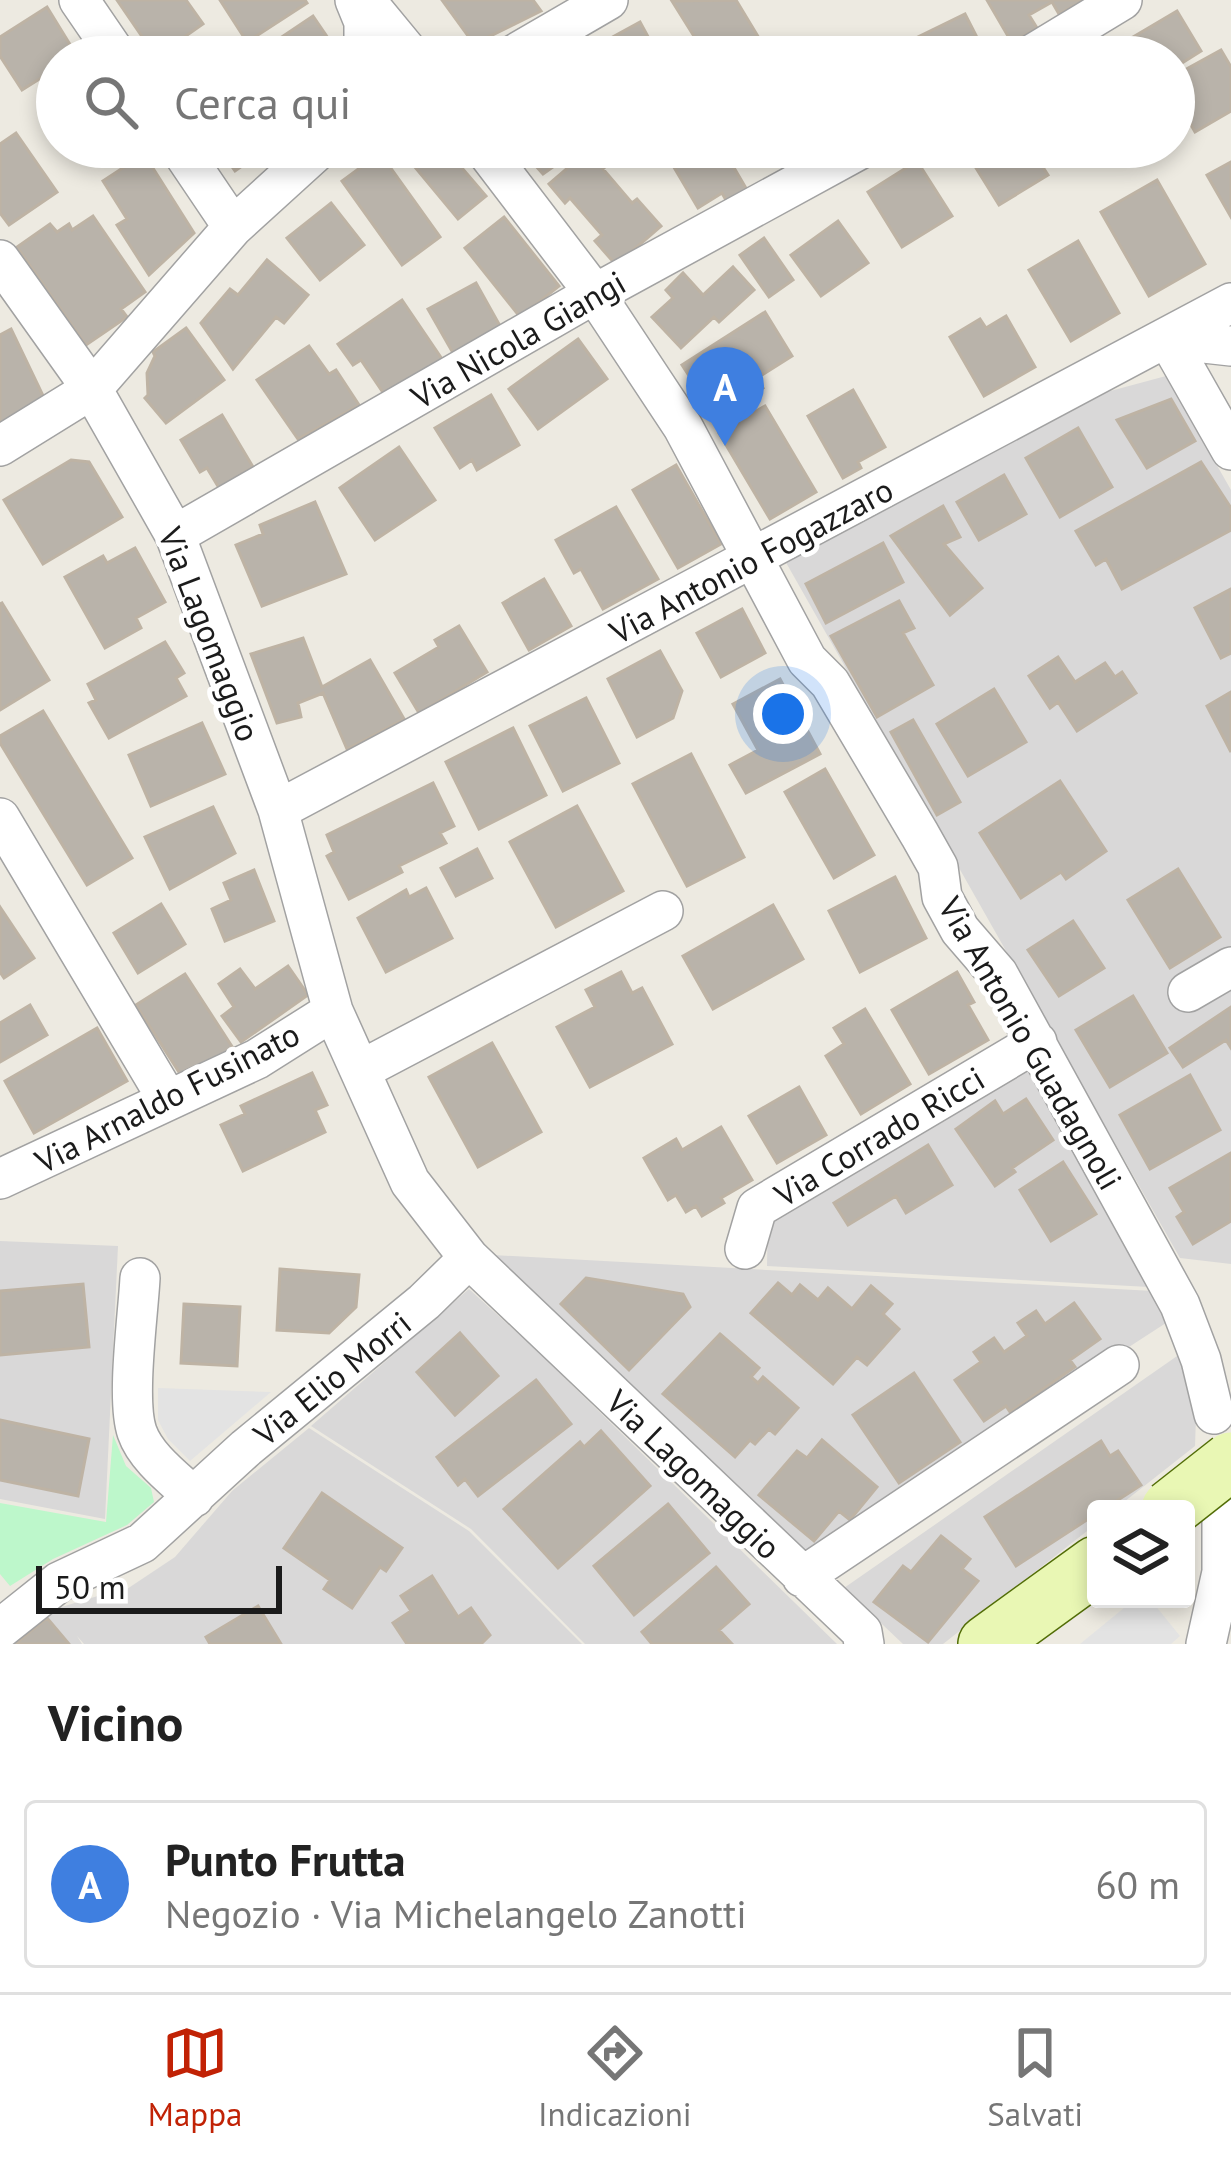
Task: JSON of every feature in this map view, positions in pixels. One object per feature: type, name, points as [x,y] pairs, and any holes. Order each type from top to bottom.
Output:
[{"type":"main road","points":[[987,1644],[1087,1571]]},
{"type":"street","points":[[79,0],[104,36]]},
{"type":"street","points":[[355,0],[364,36]]},
{"type":"street","points":[[364,0],[394,36]]},
{"type":"street","points":[[546,36],[608,0]]},
{"type":"street","points":[[1063,36],[1123,0]]},
{"type":"street","points":[[193,168],[233,226]]},
{"type":"street","points":[[0,446],[92,389],[233,226],[298,168]]},
{"type":"street","name":"Via Antonio Guadagnoli","points":[[499,168],[595,294],[682,427],[756,558],[765,587],[807,660],[830,683],[920,835],[938,868],[942,896],[960,930],[998,974],[1180,1305],[1201,1360],[1222,1572],[1206,1644]]},
{"type":"street","name":"Via Nicola Giangi","points":[[175,536],[595,294],[826,168]]},
{"type":"street","name":"Via Lagomaggio","points":[[0,260],[92,389],[175,536],[278,810],[333,1011],[410,1182],[469,1258],[862,1632],[865,1644]]},
{"type":"street","name":"Via Antonio Fogazzaro","points":[[278,810],[1231,303]]},
{"type":"street","points":[[1168,339],[1231,346]]},
{"type":"street","points":[[1168,339],[1231,449]]},
{"type":"street","points":[[0,818],[168,1100]]},
{"type":"street","points":[[361,1070],[663,910]]},
{"type":"street","points":[[1188,992],[1231,967]]},
{"type":"street","name":"Via Arnaldo Fusinato","points":[[0,1179],[257,1059],[333,1011]]},
{"type":"street","name":"Via Corrado Ricci","points":[[746,1249],[758,1208],[1037,1042]]},
{"type":"street","name":"Via Elio Morri","points":[[0,1629],[59,1582],[142,1544],[246,1448],[424,1302],[469,1258]]},
{"type":"street","points":[[140,1278],[137,1433],[149,1454],[194,1497]]},
{"type":"street","points":[[802,1577],[1119,1366]]},
{"type":"shaded area","points":[[1166,376],[1231,490],[1231,950],[1168,988],[1182,1009],[1231,981],[1231,1264],[1180,1258],[784,559],[1077,400]]},
{"type":"shaded area","points":[[1028,1063],[1149,1287],[767,1266],[768,1213]]},
{"type":"shaded area","points":[[0,1241],[118,1246],[105,1519],[0,1499]]},
{"type":"shaded area","points":[[493,1255],[1153,1291],[1169,1321],[807,1556]]},
{"type":"shaded area","points":[[469,1289],[837,1644],[585,1644],[471,1529],[311,1426]]},
{"type":"shaded area","points":[[1180,1354],[1196,1417],[1195,1446],[1126,1500],[1087,1500],[1087,1531],[943,1644],[903,1644],[844,1588]]},
{"type":"shaded area","points":[[158,1388],[271,1392],[190,1461],[168,1439],[158,1420]]},
{"type":"shaded area","points":[[309,1428],[469,1531],[582,1644],[84,1644],[77,1636],[82,1644],[12,1644],[55,1609],[101,1595],[106,1603],[175,1557],[232,1491]]},
{"type":"shaded area","points":[[1124,1608],[1157,1608],[1180,1636],[1171,1644],[1080,1644]]},
{"type":"green space","points":[[113,1435],[126,1466],[151,1488],[154,1502],[127,1525],[53,1559],[10,1586],[0,1574],[0,1503],[106,1522]]},
{"type":"building","points":[[117,0],[186,0],[203,24],[186,36],[142,36]]},
{"type":"building","points":[[220,0],[307,3],[256,36],[243,36]]},
{"type":"building","points":[[442,0],[533,0],[541,11],[490,36],[468,36]]},
{"type":"building","points":[[736,0],[758,36],[694,36],[672,1]]},
{"type":"building","points":[[987,0],[1084,0],[1059,14],[1052,2],[1029,15],[1037,28],[1024,36],[1008,36]]},
{"type":"building","points":[[47,7],[65,36],[36,36],[36,81],[22,90],[0,56],[0,37]]},
{"type":"building","points":[[1177,11],[1192,36],[1135,36]]},
{"type":"building","points":[[965,14],[976,36],[920,36]]},
{"type":"building","points":[[313,16],[327,36],[283,36]]},
{"type":"building","points":[[640,22],[648,36],[614,36]]},
{"type":"building","points":[[1221,50],[1231,67],[1231,111],[1195,132],[1195,64]]},
{"type":"building","points":[[16,133],[57,192],[9,225],[0,213],[0,144]]},
{"type":"building","points":[[1231,162],[1231,217],[1207,175]]},
{"type":"building","points":[[123,168],[153,168],[194,233],[149,275],[117,225],[127,219],[103,181]]},
{"type":"building","points":[[360,168],[391,168],[440,237],[402,265],[342,181]]},
{"type":"building","points":[[416,168],[462,168],[486,196],[458,219]]},
{"type":"building","points":[[568,168],[604,168],[632,203],[637,199],[661,226],[616,265],[595,241],[602,235],[570,198],[565,203],[549,184]]},
{"type":"building","points":[[674,168],[734,168],[747,190],[727,202],[722,193],[698,208]]},
{"type":"building","points":[[906,168],[921,168],[952,216],[902,247],[868,192]]},
{"type":"building","points":[[976,168],[1044,168],[1048,175],[999,205]]},
{"type":"building","points":[[1157,180],[1205,264],[1149,296],[1101,212]]},
{"type":"building","points":[[331,203],[364,245],[320,280],[287,238]]},
{"type":"building","points":[[93,216],[145,292],[121,309],[127,317],[86,345],[17,247],[50,224],[57,232],[69,224],[72,230]]},
{"type":"building","points":[[504,217],[559,286],[520,317],[465,248]]},
{"type":"building","points":[[838,221],[868,263],[821,296],[791,255]]},
{"type":"building","points":[[764,238],[793,280],[769,297],[740,255]]},
{"type":"building","points":[[1078,241],[1119,313],[1071,341],[1029,270]]},
{"type":"building","points":[[267,260],[308,295],[284,323],[276,317],[233,369],[201,323],[230,289],[238,295]]},
{"type":"building","points":[[733,267],[754,290],[719,322],[714,317],[681,348],[652,317],[673,298],[666,290],[683,273],[703,295]]},
{"type":"building","points":[[476,283],[500,326],[453,353],[428,309]]},
{"type":"building","points":[[402,300],[442,359],[384,394],[361,360],[353,365],[338,344]]},
{"type":"building","points":[[765,312],[792,356],[757,378],[763,388],[723,414],[704,384],[697,388],[682,365]]},
{"type":"building","points":[[1006,316],[1035,367],[984,396],[950,337],[980,319],[986,328]]},
{"type":"building","points":[[186,328],[224,380],[166,423],[145,398],[147,373],[153,352]]},
{"type":"building","points":[[11,329],[47,404],[0,425],[0,335]]},
{"type":"building","points":[[578,339],[607,379],[538,429],[509,389]]},
{"type":"building","points":[[309,346],[329,374],[336,370],[359,405],[298,439],[257,380]]},
{"type":"building","points":[[853,390],[885,447],[858,462],[861,468],[843,478],[808,416]]},
{"type":"building","points":[[491,395],[519,445],[477,470],[472,460],[460,468],[435,428]]},
{"type":"building","points":[[1171,399],[1195,441],[1147,468],[1117,420]]},
{"type":"building","points":[[765,406],[816,492],[770,519],[719,433]]},
{"type":"building","points":[[222,415],[253,467],[219,488],[207,468],[200,472],[181,440]]},
{"type":"building","points":[[1078,428],[1112,487],[1060,517],[1026,458]]},
{"type":"building","points":[[399,447],[435,500],[375,540],[340,488]]},
{"type":"building","points":[[71,460],[89,462],[122,517],[43,564],[4,500]]},
{"type":"building","points":[[1201,462],[1231,508],[1231,530],[1122,589],[1106,559],[1096,565],[1076,531]]},
{"type":"building","points":[[676,465],[721,544],[678,568],[633,490]]},
{"type":"building","points":[[1004,475],[1026,514],[979,540],[957,502]]},
{"type":"building","points":[[315,502],[346,574],[262,606],[236,545],[263,534],[260,525]]},
{"type":"building","points":[[943,506],[960,537],[944,544],[982,588],[950,615],[891,536]]},
{"type":"building","points":[[616,507],[658,579],[603,609],[581,569],[574,573],[556,540]]},
{"type":"building","points":[[883,543],[903,582],[826,623],[806,584]]},
{"type":"building","points":[[135,548],[165,602],[136,618],[141,628],[105,648],[65,577],[103,556],[107,563]]},
{"type":"building","points":[[544,579],[571,626],[529,650],[503,603]]},
{"type":"building","points":[[1231,589],[1231,653],[1221,658],[1195,608]]},
{"type":"building","points":[[899,601],[914,628],[903,633],[933,685],[877,717],[831,636]]},
{"type":"building","points":[[0,604],[49,680],[0,710]]},
{"type":"building","points":[[742,609],[765,653],[721,677],[697,633]]},
{"type":"building","points":[[459,626],[487,672],[419,713],[395,673],[439,647],[435,640]]},
{"type":"building","points":[[303,638],[322,687],[370,660],[404,719],[347,749],[323,693],[298,703],[301,717],[277,723],[251,654]]},
{"type":"building","points":[[165,642],[184,673],[176,678],[186,696],[109,738],[89,703],[96,700],[88,684]]},
{"type":"building","points":[[660,651],[682,691],[673,718],[637,737],[608,679]]},
{"type":"building","points":[[1058,657],[1075,682],[1105,663],[1115,677],[1122,672],[1136,693],[1077,731],[1058,702],[1050,708],[1029,676]]},
{"type":"building","points":[[780,679],[820,754],[746,793],[730,765],[758,750],[733,704]]},
{"type":"building","points":[[994,689],[1026,742],[968,776],[937,724]]},
{"type":"building","points":[[1231,692],[1231,752],[1207,706]]},
{"type":"building","points":[[586,698],[619,763],[563,791],[530,726]]},
{"type":"building","points":[[43,711],[132,858],[87,885],[0,743],[0,736]]},
{"type":"building","points":[[913,720],[960,802],[937,815],[891,732]]},
{"type":"building","points":[[202,723],[225,774],[151,806],[129,755]]},
{"type":"building","points":[[513,728],[546,795],[479,829],[446,762]]},
{"type":"building","points":[[691,754],[744,857],[687,886],[633,784]]},
{"type":"building","points":[[825,769],[874,855],[834,878],[785,792]]},
{"type":"building","points":[[1060,781],[1106,851],[1066,879],[1061,872],[1021,898],[980,833]]},
{"type":"building","points":[[433,783],[454,826],[440,833],[446,843],[349,899],[327,856],[334,852],[327,835]]},
{"type":"building","points":[[577,806],[623,891],[556,927],[510,842]]},
{"type":"building","points":[[213,807],[235,853],[170,889],[145,837]]},
{"type":"building","points":[[477,849],[492,878],[456,896],[441,868]]},
{"type":"building","points":[[1178,869],[1220,937],[1170,968],[1128,900]]},
{"type":"building","points":[[254,870],[274,921],[225,941],[212,909],[231,900],[224,883]]},
{"type":"building","points":[[895,877],[926,938],[860,972],[829,911]]},
{"type":"building","points":[[426,888],[452,938],[386,972],[358,918],[406,890],[409,897]]},
{"type":"building","points":[[161,904],[185,944],[138,973],[114,933]]},
{"type":"building","points":[[773,905],[803,959],[713,1009],[683,956]]},
{"type":"building","points":[[0,907],[34,958],[4,978],[0,972]]},
{"type":"building","points":[[1073,921],[1104,968],[1059,996],[1028,950]]},
{"type":"building","points":[[288,966],[308,995],[241,1042],[222,1016],[234,1007],[219,984],[240,969],[255,989]]},
{"type":"building","points":[[621,972],[632,993],[642,988],[672,1044],[590,1087],[557,1027],[595,1007],[586,990]]},
{"type":"building","points":[[957,972],[974,1002],[968,1005],[988,1040],[929,1074],[892,1010]]},
{"type":"building","points":[[185,974],[233,1048],[184,1080],[136,1005]]},
{"type":"building","points":[[1133,996],[1167,1053],[1110,1087],[1076,1030]]},
{"type":"building","points":[[30,1005],[47,1035],[0,1062],[0,1023]]},
{"type":"building","points":[[1231,1007],[1231,1048],[1226,1040],[1183,1067],[1170,1048]]},
{"type":"building","points":[[865,1009],[910,1084],[861,1114],[826,1056],[844,1044],[834,1028]]},
{"type":"building","points":[[97,1028],[127,1081],[34,1133],[5,1081]]},
{"type":"building","points":[[492,1043],[541,1132],[478,1167],[429,1077]]},
{"type":"building","points":[[312,1073],[327,1105],[315,1110],[325,1132],[243,1171],[221,1125],[245,1114],[241,1106]]},
{"type":"building","points":[[1190,1075],[1220,1130],[1150,1169],[1120,1115]]},
{"type":"building","points":[[799,1087],[826,1135],[777,1163],[749,1116]]},
{"type":"building","points":[[1026,1099],[1053,1140],[995,1186],[956,1129],[995,1101],[1003,1114]]},
{"type":"building","points":[[721,1127],[752,1180],[702,1216],[696,1206],[686,1212],[676,1195],[668,1200],[644,1158],[676,1139],[682,1150]]},
{"type":"building","points":[[928,1145],[952,1185],[906,1213],[896,1196],[848,1225],[834,1203]]},
{"type":"building","points":[[1231,1153],[1231,1221],[1193,1244],[1177,1217],[1184,1212],[1170,1188]]},
{"type":"building","points":[[1063,1162],[1096,1214],[1051,1241],[1020,1190]]},
{"type":"building","points":[[280,1269],[359,1275],[356,1307],[329,1333],[277,1330]]},
{"type":"building","points":[[586,1278],[683,1294],[690,1307],[629,1370],[561,1304]]},
{"type":"building","points":[[778,1283],[792,1295],[800,1285],[818,1300],[828,1288],[852,1309],[871,1286],[892,1304],[883,1314],[899,1329],[867,1365],[857,1357],[833,1384],[751,1313]]},
{"type":"building","points":[[83,1284],[89,1347],[0,1355],[0,1291]]},
{"type":"building","points":[[1074,1303],[1100,1339],[1070,1360],[1075,1367],[1010,1412],[1006,1406],[984,1421],[955,1380],[981,1362],[974,1352],[994,1338],[1004,1352],[1027,1336],[1018,1323],[1036,1311],[1045,1324]]},
{"type":"building","points":[[184,1304],[240,1307],[237,1366],[181,1363]]},
{"type":"building","points":[[460,1333],[498,1376],[455,1415],[417,1372]]},
{"type":"building","points":[[720,1334],[759,1368],[751,1377],[758,1383],[763,1377],[798,1408],[775,1434],[769,1429],[735,1457],[663,1394]]},
{"type":"building","points":[[914,1373],[960,1442],[899,1483],[853,1415]]},
{"type":"building","points":[[536,1380],[571,1424],[478,1496],[465,1479],[458,1485],[437,1457]]},
{"type":"building","points":[[0,1420],[89,1439],[78,1496],[0,1480]]},
{"type":"building","points":[[601,1431],[650,1486],[558,1568],[504,1509],[580,1442],[584,1447]]},
{"type":"building","points":[[822,1440],[877,1487],[850,1520],[839,1511],[814,1541],[759,1495],[797,1451],[807,1458]]},
{"type":"building","points":[[1101,1441],[1110,1456],[1118,1451],[1141,1485],[1118,1500],[1087,1500],[1087,1520],[1016,1566],[985,1517]]},
{"type":"building","points":[[322,1493],[402,1548],[386,1571],[380,1567],[352,1608],[324,1589],[330,1580],[284,1548]]},
{"type":"building","points":[[668,1504],[709,1553],[634,1615],[594,1566]]},
{"type":"building","points":[[941,1536],[970,1559],[962,1569],[978,1581],[928,1642],[874,1602],[903,1566],[911,1572]]},
{"type":"building","points":[[716,1567],[749,1604],[719,1630],[732,1644],[652,1644],[642,1632]]},
{"type":"building","points":[[432,1576],[458,1617],[471,1608],[490,1635],[481,1644],[407,1644],[393,1623],[411,1611],[401,1596]]},
{"type":"building","points":[[258,1606],[281,1644],[210,1644],[206,1637]]},
{"type":"building","points":[[47,1618],[69,1644],[15,1644]]},
{"type":"place","name":"Punto Frutta","points":[[725,446]]}]
